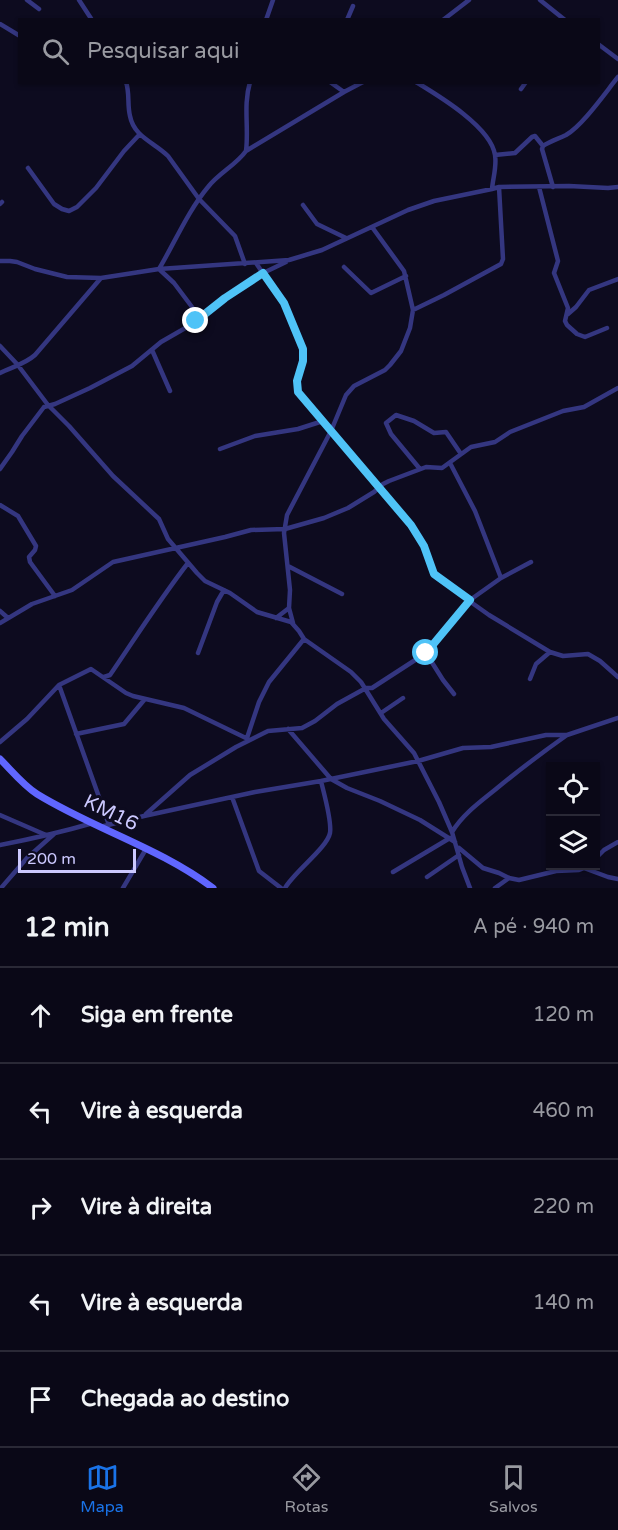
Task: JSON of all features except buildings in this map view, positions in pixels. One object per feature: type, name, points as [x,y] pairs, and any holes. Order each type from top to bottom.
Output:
[{"type":"street","points":[[27,0],[39,9]]},
{"type":"street","points":[[79,0],[91,18]]},
{"type":"street","points":[[267,18],[273,0]]},
{"type":"street","points":[[451,17],[469,0]]},
{"type":"street","points":[[540,0],[562,18]]},
{"type":"street","points":[[348,18],[353,6]]},
{"type":"street","points":[[0,24],[18,35]]},
{"type":"street","points":[[600,46],[618,59]]},
{"type":"street","points":[[543,146],[572,130],[618,77]]},
{"type":"street","points":[[127,84],[130,117],[139,135],[168,156],[199,199],[235,236],[246,264]]},
{"type":"street","points":[[159,269],[199,199],[216,179],[241,159],[246,151],[248,141],[246,99],[250,84]]},
{"type":"street","points":[[333,84],[344,92]]},
{"type":"street","points":[[246,151],[359,84]]},
{"type":"street","points":[[419,84],[478,127],[487,139],[495,155],[492,189]]},
{"type":"street","points":[[521,89],[525,84]]},
{"type":"street","points":[[28,168],[54,204],[69,211],[77,207],[96,188],[139,135]]},
{"type":"street","points":[[495,155],[515,153],[535,136],[543,146],[553,187]]},
{"type":"street","points":[[0,469],[21,436],[44,407],[90,388],[132,366],[166,339],[201,318],[225,298],[263,273],[290,260],[322,250],[408,210],[434,201],[499,187],[618,187]]},
{"type":"street","points":[[413,310],[501,264],[503,259],[499,187]]},
{"type":"street","points":[[539,187],[558,261],[554,273],[568,308],[565,321],[570,329],[579,336],[585,337],[607,328]]},
{"type":"street","points":[[303,205],[317,224],[346,238]]},
{"type":"street","points":[[372,227],[403,267],[413,310],[408,333],[396,357],[385,370],[362,381],[346,395],[331,431],[287,515],[284,533],[290,590],[289,608],[293,624],[304,639],[351,672],[366,688],[384,719],[411,749],[452,832],[470,888]]},
{"type":"street","points":[[0,261],[17,262],[67,277],[101,278],[159,269],[290,260]]},
{"type":"street","points":[[256,263],[284,303],[303,349],[303,361],[297,381],[298,392],[411,525],[424,546],[434,574],[483,611],[550,652],[563,656],[588,654],[618,677]]},
{"type":"street","points":[[344,267],[371,293],[406,276]]},
{"type":"street","points":[[159,269],[174,283],[201,318]]},
{"type":"street","points":[[0,374],[17,364],[28,361],[35,355],[101,278]]},
{"type":"street","points":[[567,314],[576,307],[589,290],[618,279]]},
{"type":"street","points":[[0,346],[17,364],[48,405],[112,476],[159,519],[168,539],[205,580],[257,612],[293,624]]},
{"type":"street","points":[[152,350],[170,391]]},
{"type":"street","points":[[0,623],[32,604],[78,586],[110,562],[260,528],[285,529],[324,518],[338,513],[389,481],[426,467],[442,468],[476,445],[495,442],[510,432],[540,419],[584,407],[618,388]]},
{"type":"street","points":[[420,469],[389,431],[386,423],[393,416],[411,420],[436,434],[446,432],[461,454]]},
{"type":"street","points":[[220,449],[252,437],[298,429],[323,421]]},
{"type":"street","points":[[450,463],[480,522],[501,578]]},
{"type":"street","points":[[0,505],[22,520],[36,546],[29,557],[30,562],[55,596]]},
{"type":"street","points":[[162,550],[168,539]]},
{"type":"street","points":[[144,816],[190,775],[249,739],[268,731],[298,729],[309,725],[338,704],[366,688],[372,688],[426,653],[470,600],[501,578],[531,562]]},
{"type":"street","points":[[104,677],[110,675],[158,602],[188,563]]},
{"type":"street","points":[[288,566],[342,594]]},
{"type":"street","points":[[198,653],[217,602],[224,590]]},
{"type":"street","points":[[276,618],[289,608]]},
{"type":"street","points":[[0,611],[8,618]]},
{"type":"street","points":[[249,739],[259,702],[269,682],[304,639]]},
{"type":"street","points":[[530,679],[538,661],[550,652]]},
{"type":"street","points":[[426,653],[454,694]]},
{"type":"street","points":[[0,742],[27,719],[59,685],[91,669],[126,693],[184,708],[249,739]]},
{"type":"street","points":[[110,675],[111,682]]},
{"type":"street","points":[[59,685],[109,825]]},
{"type":"street","points":[[381,713],[403,698]]},
{"type":"street","points":[[76,734],[124,724],[145,699]]},
{"type":"street","points":[[452,832],[469,811],[567,735],[618,718]]},
{"type":"street","points":[[288,729],[331,779],[420,820],[450,838],[483,868],[519,880],[564,870]]},
{"type":"street","points":[[0,845],[96,825],[109,825],[232,797],[418,761],[463,748],[491,747],[546,735],[567,735]]},
{"type":"street","name":"KM16","points":[[0,759],[37,794],[188,870],[213,888]]},
{"type":"street","points":[[232,797],[259,870],[283,888],[329,836],[330,827],[321,781]]},
{"type":"street","points":[[0,815],[45,835]]},
{"type":"street","points":[[1,888],[27,858],[54,834]]},
{"type":"street","points":[[393,872],[450,838]]},
{"type":"street","points":[[600,854],[618,843]]},
{"type":"street","points":[[125,887],[146,849]]},
{"type":"street","points":[[427,877],[459,855]]},
{"type":"street","points":[[593,870],[618,879]]},
{"type":"street","points":[[495,888],[508,878]]},
{"type":"route","points":[[196,321],[225,298],[263,273],[284,303],[304,355],[297,381],[298,392],[411,525],[424,546],[429,564],[437,578],[470,600],[426,653]]}]
